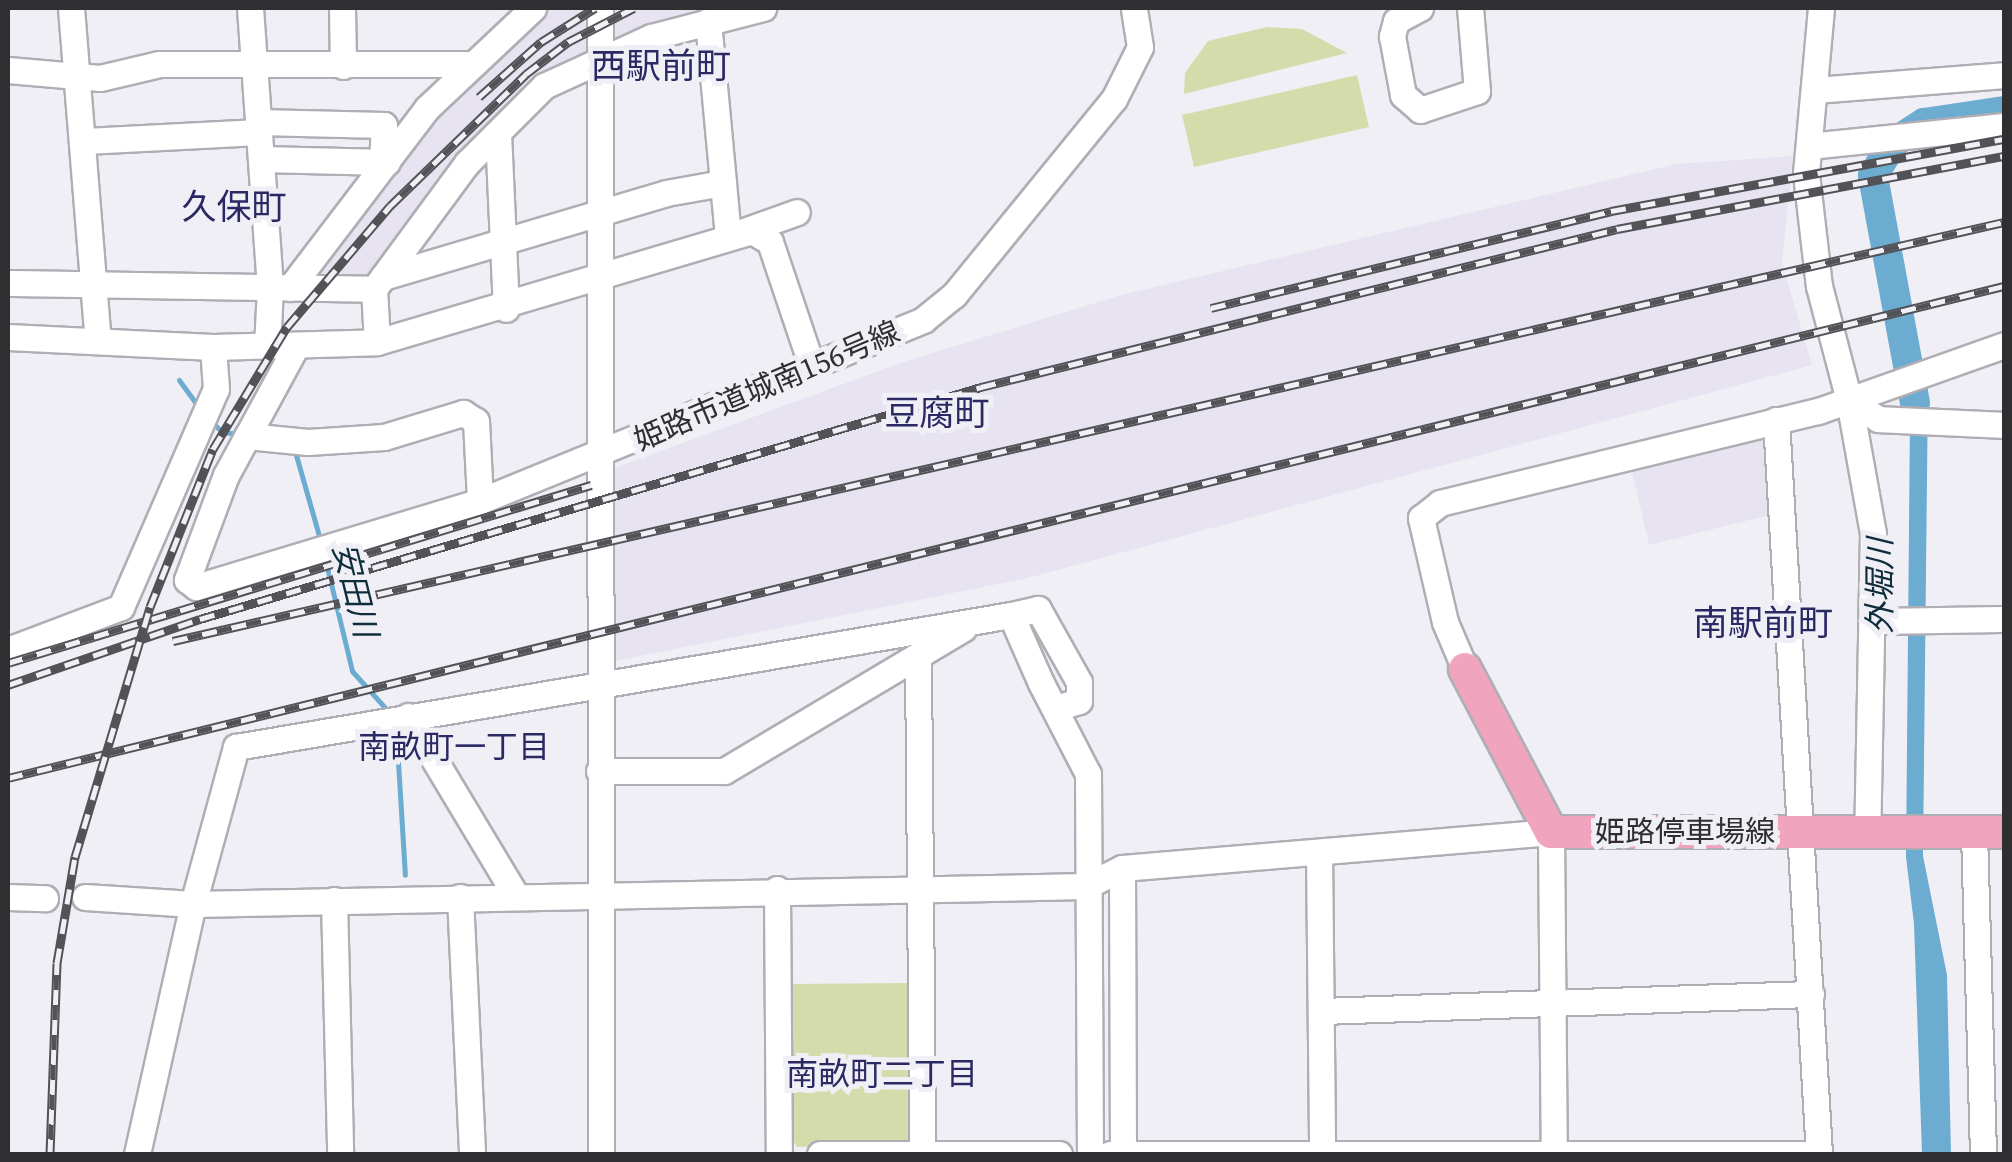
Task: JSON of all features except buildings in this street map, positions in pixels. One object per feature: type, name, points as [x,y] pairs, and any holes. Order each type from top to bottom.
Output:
[{"type":"main road","name":"姫路停車場線","points":[[1465,669],[1551,832],[1990,832]]},
{"type":"street","points":[[71,8],[80,76],[98,340]]},
{"type":"street","points":[[250,8],[261,159],[280,288],[267,347]]},
{"type":"street","points":[[342,8],[343,66]]},
{"type":"street","points":[[280,288],[384,162],[472,64],[533,8]]},
{"type":"street","points":[[600,8],[596,216],[601,1154]]},
{"type":"street","points":[[377,342],[379,283],[416,226],[544,86],[600,56],[708,21],[763,8]]},
{"type":"street","name":"姫路市道城南156号線","points":[[248,436],[226,475],[187,580],[196,587],[480,501],[599,456],[934,312],[1127,80],[1140,47],[1134,8]]},
{"type":"street","points":[[1420,8],[1396,22],[1392,36],[1404,95],[1420,110],[1477,91],[1470,8]]},
{"type":"street","points":[[1821,8],[1806,174],[1819,286],[1849,400],[1873,534],[1875,621],[1867,833]]},
{"type":"street","points":[[708,21],[723,184],[736,233]]},
{"type":"street","points":[[8,70],[80,76],[159,64],[472,64]]},
{"type":"street","points":[[1815,90],[2004,74]]},
{"type":"street","points":[[84,141],[259,127],[384,125],[384,162]]},
{"type":"street","points":[[1809,146],[2004,126]]},
{"type":"street","points":[[498,132],[506,309]]},
{"type":"street","points":[[261,159],[384,162]]},
{"type":"street","points":[[8,282],[96,287],[280,288],[379,283],[666,193],[723,184]]},
{"type":"street","points":[[8,338],[295,348],[377,342],[506,309],[797,212]]},
{"type":"street","points":[[736,233],[760,233],[772,248],[811,364]]},
{"type":"street","points":[[1465,669],[1445,622],[1420,518],[1440,503],[1849,400],[2004,345]]},
{"type":"street","points":[[8,650],[120,607],[216,389],[213,347]]},
{"type":"street","points":[[295,348],[248,436],[384,437],[463,412],[476,421],[480,501]]},
{"type":"street","points":[[1849,400],[1878,419],[2004,425]]},
{"type":"street","points":[[1776,420],[1819,1154]]},
{"type":"street","points":[[137,1154],[193,904],[236,748],[600,680],[1011,614],[1088,774],[1090,1154]]},
{"type":"street","points":[[1875,621],[2004,619]]},
{"type":"street","points":[[599,770],[724,771],[918,660],[973,623]]},
{"type":"street","points":[[918,660],[916,888],[922,1153]]},
{"type":"street","points":[[408,716],[516,896]]},
{"type":"street","points":[[84,898],[193,904],[1086,886],[1122,868],[1551,832],[1554,1152]]},
{"type":"street","points":[[1983,1154],[1990,832]]},
{"type":"street","points":[[1319,852],[1322,1150]]},
{"type":"street","points":[[1122,868],[1123,1154]]},
{"type":"street","points":[[777,890],[779,1154]]},
{"type":"street","points":[[8,897],[45,898]]},
{"type":"street","points":[[460,897],[472,1154]]},
{"type":"street","points":[[334,900],[340,1154]]},
{"type":"street","points":[[1322,1011],[1811,994]]},
{"type":"street","points":[[1110,1154],[1322,1150],[1803,1154]]},
{"type":"street","points":[[820,1154],[1059,1154]]},
{"type":"shaded area","points":[[545,8],[724,8],[610,41],[552,73],[372,284],[311,281],[438,107]]},
{"type":"shaded area","points":[[1793,156],[1782,263],[1812,365],[1028,578],[615,661],[609,470],[903,362],[1121,295],[1676,164]]},
{"type":"shaded area","points":[[1757,436],[1765,443],[1770,515],[1649,545],[1631,467]]},
{"type":"green space","points":[[1267,27],[1302,29],[1347,53],[1184,94],[1185,73],[1208,41]]},
{"type":"green space","points":[[1357,75],[1369,127],[1194,167],[1182,115]]},
{"type":"green space","points":[[910,983],[911,1138],[904,1144],[797,1147],[791,1137],[789,984]]},
{"type":"water","points":[[1928,383],[1923,856],[1947,975],[1951,1154],[1922,1154],[1914,924],[1906,857],[1910,416],[1902,391]]},
{"type":"waterway","name":"外堀川","points":[[1915,403],[1873,176],[1893,143],[1924,123],[2004,111]]},
{"type":"waterway","name":"安田川","points":[[179,380],[199,408]]},
{"type":"waterway","name":"安田川","points":[[210,420],[222,432],[239,434]]},
{"type":"waterway","name":"安田川","points":[[294,448],[321,543]]},
{"type":"waterway","name":"安田川","points":[[325,559],[352,671],[388,711]]},
{"type":"waterway","name":"安田川","points":[[396,729],[405,875]]},
{"type":"railway","points":[[479,97],[541,42],[595,8]]},
{"type":"railway","points":[[50,1154],[57,963],[75,857],[150,607],[213,449],[287,327],[390,206],[526,74],[568,42],[634,8]]},
{"type":"railway","points":[[1211,308],[1611,211],[2004,139]]},
{"type":"railway","points":[[8,685],[200,619],[981,387],[1617,229],[2004,156]]},
{"type":"railway","points":[[173,641],[2004,222]]},
{"type":"railway","points":[[8,778],[2004,286]]},
{"type":"railway","points":[[8,663],[591,485]]},
{"type":"district","name":"西駅前町","points":[[661,66]]},
{"type":"district","name":"久保町","points":[[234,207]]},
{"type":"district","name":"豆腐町","points":[[937,413]]},
{"type":"district","name":"南駅前町","points":[[1763,623]]},
{"type":"district","name":"南畝町一丁目","points":[[454,747]]},
{"type":"district","name":"南畝町二丁目","points":[[882,1074]]}]
